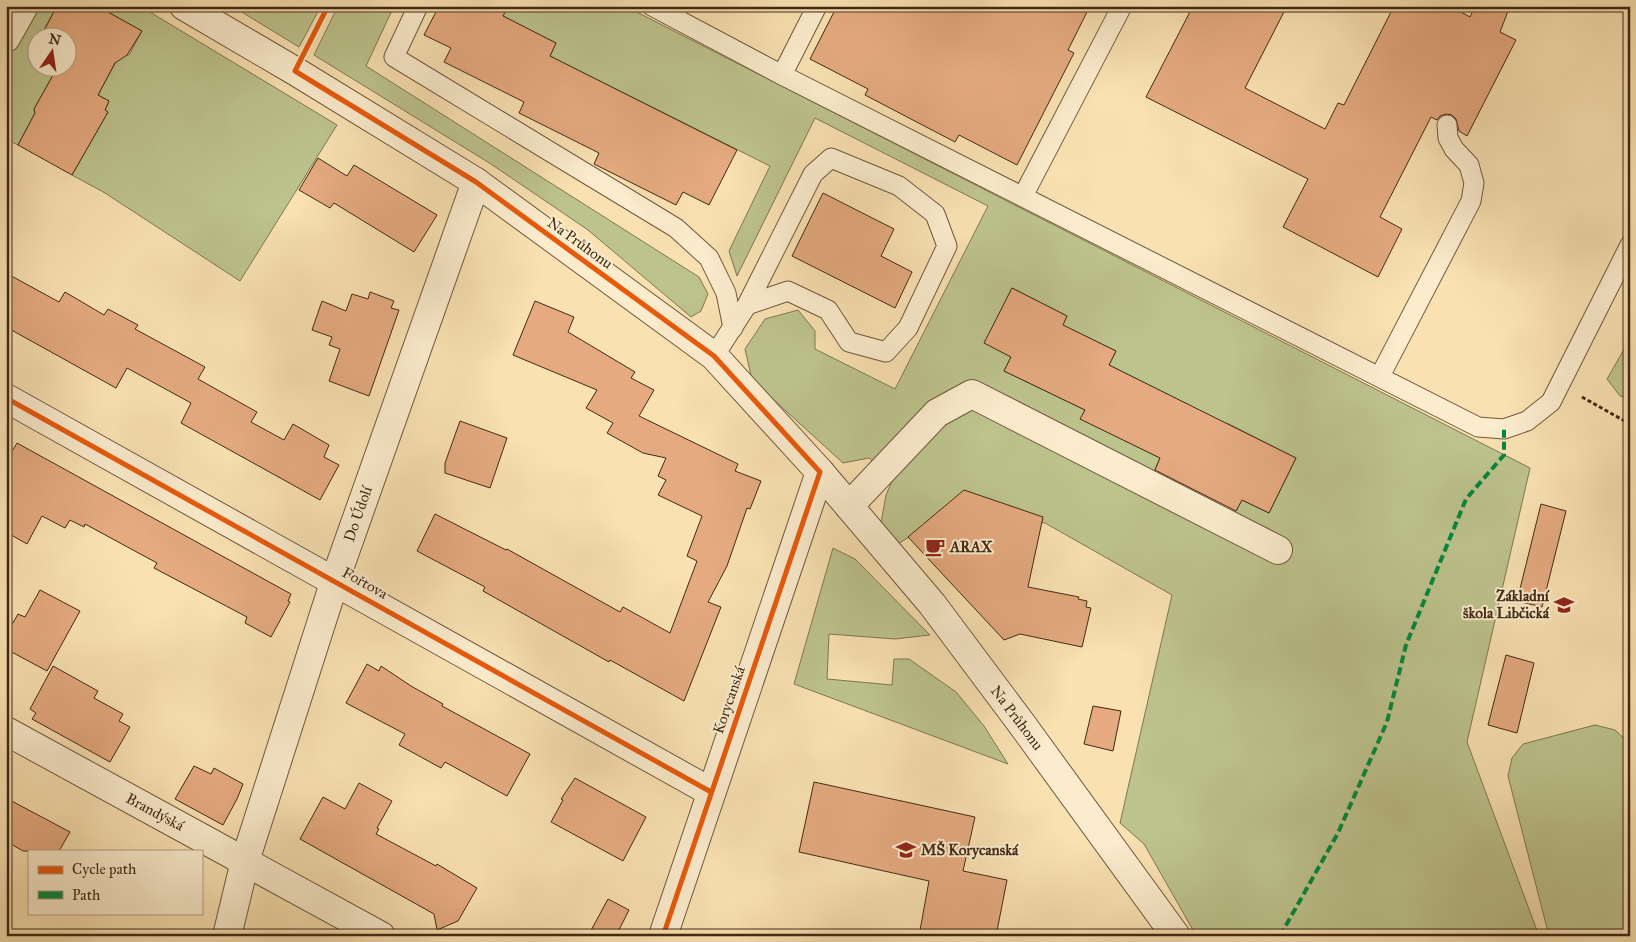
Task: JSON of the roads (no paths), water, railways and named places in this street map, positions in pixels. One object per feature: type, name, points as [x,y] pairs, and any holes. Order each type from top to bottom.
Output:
[{"type":"street","points":[[6,38],[24,6]]},
{"type":"street","name":"Na Průhonu","points":[[184,6],[295,71],[476,182],[714,356],[820,472],[938,612],[1176,936]]},
{"type":"street","name":"Do Údolí","points":[[227,936],[245,861],[335,580],[476,182]]},
{"type":"street","points":[[849,506],[937,412],[972,394],[1278,550]]},
{"type":"street","name":"Fořtova","points":[[6,398],[335,580],[711,792]]},
{"type":"street","name":"Korycanská","points":[[662,936],[820,472]]},
{"type":"street","name":"Brandýská","points":[[6,731],[382,936]]},
{"type":"lane","points":[[418,6],[394,57],[676,228],[709,258],[726,293],[732,328]]},
{"type":"lane","points":[[652,6],[782,74],[1478,427],[1504,429],[1527,420],[1551,402],[1630,245]]},
{"type":"lane","points":[[782,74],[817,6]]},
{"type":"lane","points":[[1023,196],[1122,6]]},
{"type":"lane","points":[[1380,376],[1471,201],[1474,183],[1469,165],[1448,138],[1447,125]]},
{"type":"lane","points":[[714,356],[747,305],[813,174],[831,158],[899,186],[935,214],[947,246],[908,328],[886,352],[849,342],[828,310],[788,291],[747,305]]},
{"type":"place","name":"ARAX","points":[[935,547]]},
{"type":"place","name":"Základní škola Libčická","points":[[1564,605]]},
{"type":"place","name":"MŠ Korycanská","points":[[906,850]]}]
